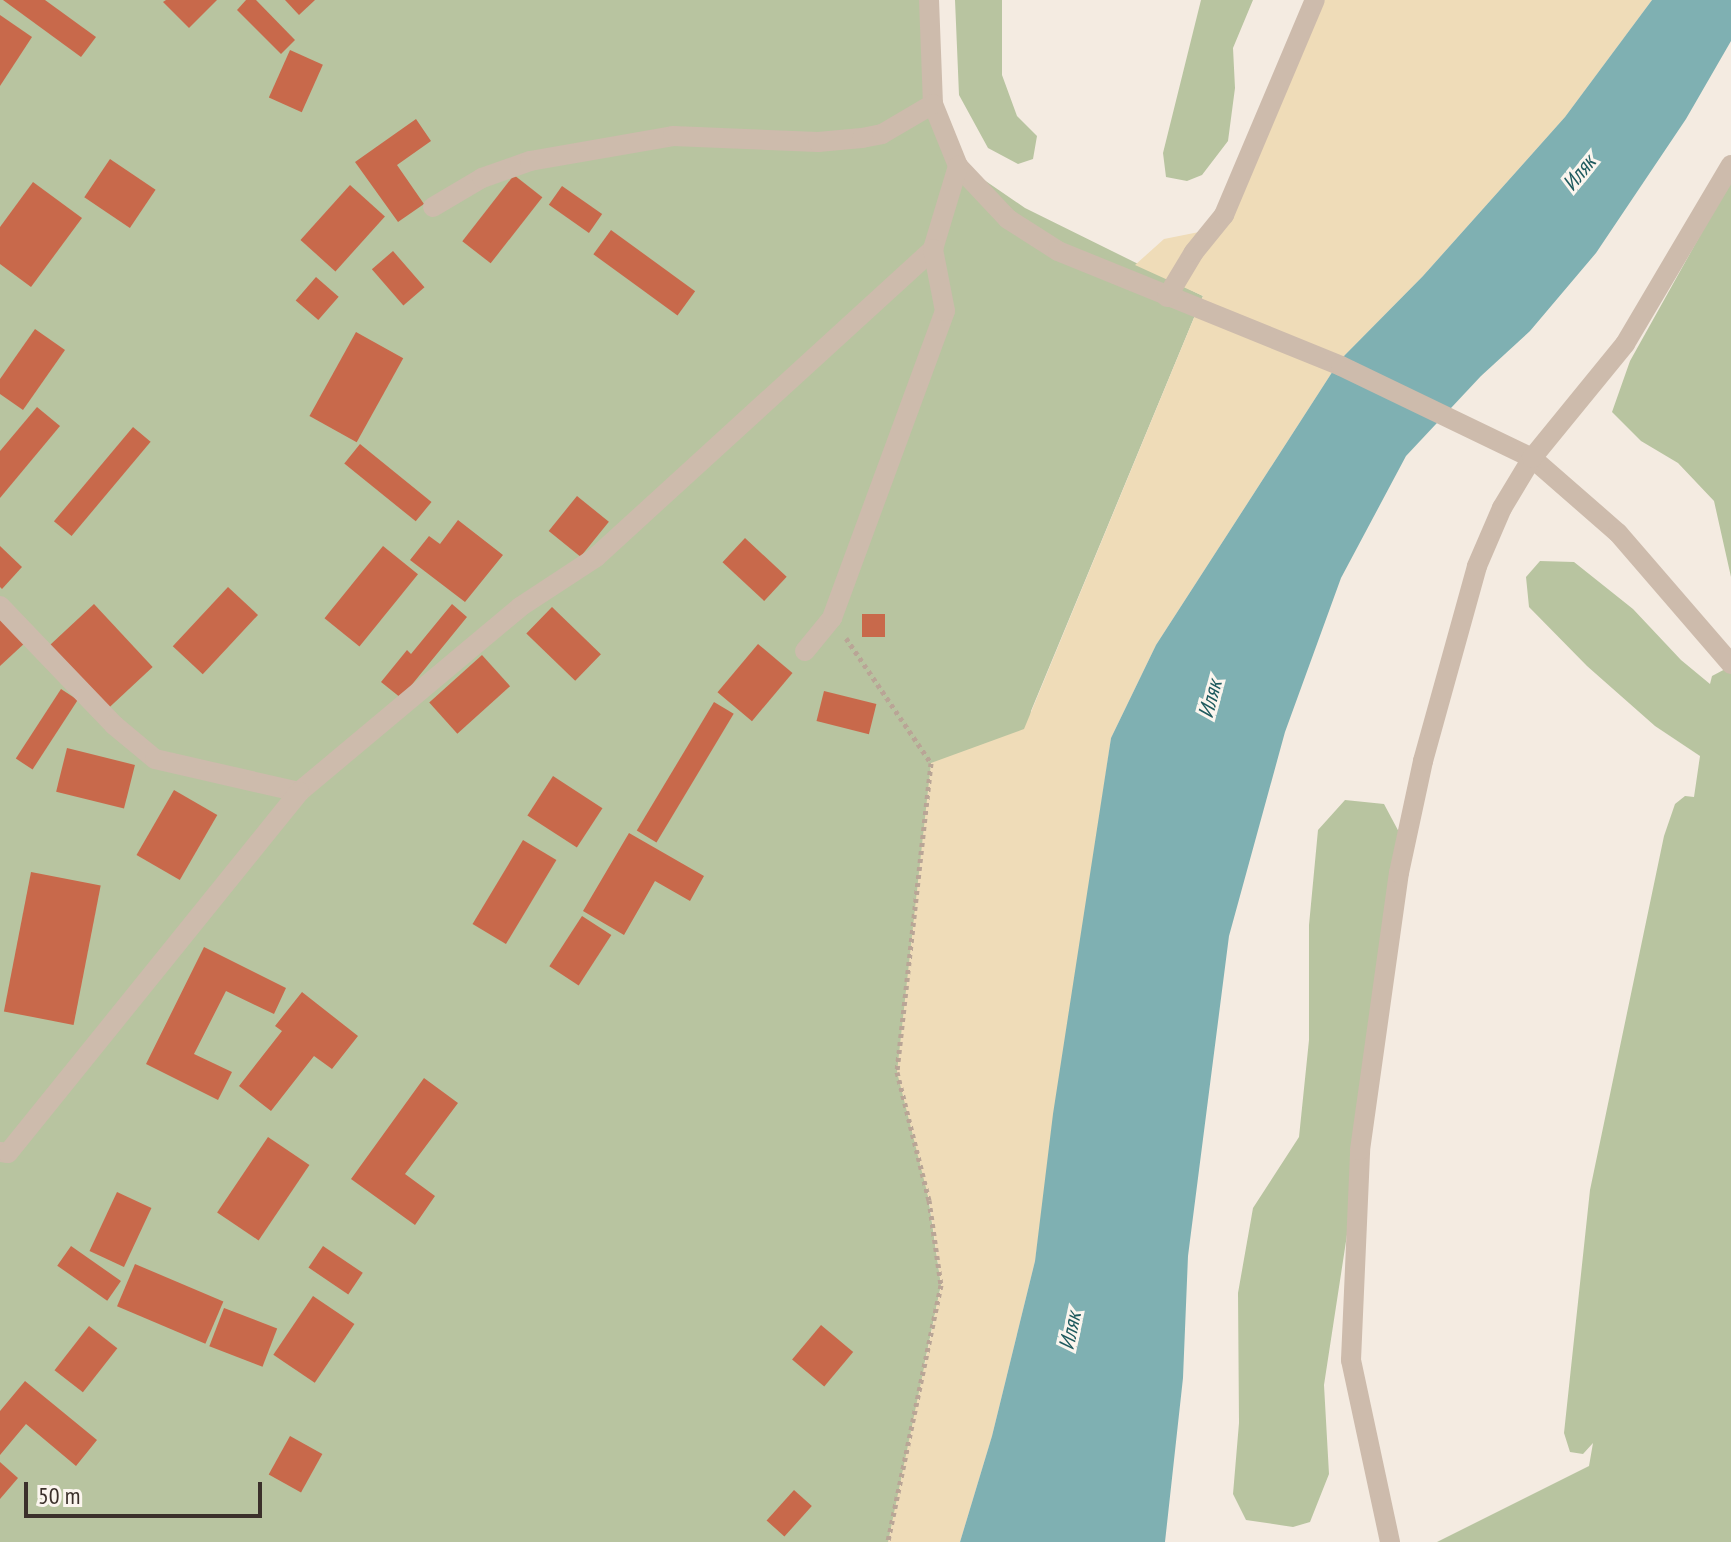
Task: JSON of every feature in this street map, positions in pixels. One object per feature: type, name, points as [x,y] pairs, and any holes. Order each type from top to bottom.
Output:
[{"type":"street","points":[[929,0],[933,104],[958,166],[1008,219],[1058,251],[1341,366],[1532,458],[1618,533],[1731,664]]},
{"type":"street","points":[[1173,299],[1194,252],[1224,215],[1315,0]]},
{"type":"street","points":[[433,207],[482,178],[530,161],[673,136],[818,142],[862,138],[882,134],[933,104]]},
{"type":"street","points":[[1390,1542],[1351,1360],[1362,1134],[1399,873],[1423,761],[1477,566],[1502,508],[1532,458],[1625,344],[1731,165]]},
{"type":"street","points":[[805,651],[832,618],[945,311],[933,249],[958,166]]},
{"type":"street","points":[[0,1152],[8,1153],[299,792],[520,607],[596,557],[933,249]]},
{"type":"street","points":[[0,606],[114,725],[155,759],[299,792]]},
{"type":"path","points":[[832,618],[931,763],[897,1072],[929,1200],[941,1285],[888,1542]]},
{"type":"green space","points":[[0,0],[932,0],[936,105],[955,160],[1025,208],[1203,296],[1031,711],[969,1323],[927,1189],[941,1285],[924,1366],[940,1542],[0,1542]]},
{"type":"green space","points":[[955,0],[1002,0],[1002,75],[1017,116],[1037,136],[1033,159],[1018,164],[988,148],[959,95]]},
{"type":"green space","points":[[1201,0],[1253,0],[1233,48],[1235,88],[1228,141],[1202,175],[1187,181],[1166,177],[1163,153]]},
{"type":"green space","points":[[1731,180],[1731,577],[1714,501],[1678,463],[1641,441],[1612,412],[1630,361]]},
{"type":"green space","points":[[1540,561],[1574,562],[1633,609],[1681,660],[1710,684],[1712,676],[1731,666],[1731,1542],[1437,1542],[1589,1466],[1593,1443],[1583,1454],[1570,1452],[1564,1433],[1590,1190],[1664,836],[1675,804],[1685,796],[1694,797],[1700,756],[1655,726],[1587,666],[1529,607],[1526,577]]},
{"type":"green space","points":[[1345,800],[1384,804],[1400,834],[1360,1150],[1324,1385],[1329,1474],[1310,1522],[1293,1527],[1246,1520],[1233,1494],[1239,1423],[1238,1293],[1253,1208],[1299,1137],[1309,1040],[1309,925],[1318,830]]},
{"type":"sand","points":[[1321,0],[1652,0],[1565,117],[1423,276],[1340,360],[1156,645],[1111,738],[1035,1261],[992,1436],[960,1542],[888,1542],[941,1285],[929,1200],[897,1072],[931,763],[1024,729],[1203,296],[1135,265],[1164,239],[1214,229]]},
{"type":"water","name":"Иляк","points":[[1652,0],[1731,0],[1731,41],[1686,119],[1596,253],[1530,331],[1481,376],[1406,456],[1341,578],[1285,732],[1229,936],[1188,1256],[1183,1378],[1165,1542],[960,1542],[992,1436],[1035,1261],[1053,1114],[1111,738],[1156,645],[1340,360],[1423,276],[1565,117]]},
{"type":"building","points":[[3,0],[45,0],[96,37],[81,57]]},
{"type":"building","points":[[217,0],[189,28],[163,2]]},
{"type":"building","points":[[246,0],[256,0],[295,40],[281,54],[237,10]]},
{"type":"building","points":[[285,0],[315,0],[299,15]]},
{"type":"building","points":[[0,15],[32,37],[0,86]]},
{"type":"building","points":[[290,50],[323,65],[302,112],[269,98]]},
{"type":"building","points":[[416,119],[431,141],[397,165],[424,204],[398,222],[355,162]]},
{"type":"building","points":[[110,159],[156,190],[130,228],[84,197]]},
{"type":"building","points":[[514,175],[542,197],[491,263],[462,241]]},
{"type":"building","points":[[33,182],[82,218],[31,287],[0,264],[0,227]]},
{"type":"building","points":[[350,185],[385,216],[335,271],[300,240]]},
{"type":"building","points":[[562,186],[602,214],[589,233],[549,205]]},
{"type":"building","points":[[611,230],[695,291],[678,315],[593,254]]},
{"type":"building","points":[[393,251],[424,287],[403,306],[372,269]]},
{"type":"building","points":[[316,277],[339,297],[318,320],[296,300]]},
{"type":"building","points":[[35,329],[65,350],[23,410],[0,394],[0,379]]},
{"type":"building","points":[[356,332],[403,358],[357,442],[309,416]]},
{"type":"building","points":[[37,407],[60,426],[0,498],[0,451]]},
{"type":"building","points":[[133,427],[151,442],[72,536],[54,521]]},
{"type":"building","points":[[360,444],[431,502],[416,521],[344,463]]},
{"type":"building","points":[[577,496],[609,522],[581,557],[549,531]]},
{"type":"building","points":[[458,520],[503,555],[465,602],[410,560],[429,536],[440,544]]},
{"type":"building","points":[[745,538],[787,577],[764,601],[722,562]]},
{"type":"building","points":[[0,546],[22,567],[2,589],[0,587]]},
{"type":"building","points":[[383,546],[418,574],[359,647],[324,618]]},
{"type":"building","points":[[228,587],[258,615],[203,674],[173,646]]},
{"type":"building","points":[[94,604],[153,667],[107,709],[49,646]]},
{"type":"building","points":[[452,604],[467,617],[401,698],[381,682],[407,650],[411,654]]},
{"type":"building","points":[[552,607],[601,654],[575,681],[526,634]]},
{"type":"building","points":[[0,612],[27,641],[0,666]]},
{"type":"building","points":[[862,614],[885,614],[885,637],[862,637]]},
{"type":"building","points":[[758,644],[792,673],[752,721],[718,692]]},
{"type":"building","points":[[482,655],[510,686],[457,734],[429,703]]},
{"type":"building","points":[[61,689],[78,700],[33,770],[16,759]]},
{"type":"building","points":[[824,691],[876,704],[869,734],[817,721]]},
{"type":"building","points":[[714,702],[734,714],[656,842],[637,831]]},
{"type":"building","points":[[67,748],[135,765],[124,809],[56,792]]},
{"type":"building","points":[[553,776],[602,808],[577,848],[527,815]]},
{"type":"building","points":[[174,790],[217,815],[180,880],[136,855]]},
{"type":"building","points":[[629,833],[704,876],[690,901],[655,881],[624,935],[583,911]]},
{"type":"building","points":[[523,840],[556,860],[506,944],[473,924]]},
{"type":"building","points":[[31,872],[101,886],[74,1025],[4,1011]]},
{"type":"building","points":[[582,916],[611,935],[579,985],[549,966]]},
{"type":"building","points":[[204,947],[286,988],[274,1014],[226,991],[194,1054],[232,1072],[218,1100],[146,1064]]},
{"type":"building","points":[[302,992],[358,1036],[332,1069],[314,1056],[271,1111],[239,1086],[282,1031],[275,1026]]},
{"type":"building","points":[[424,1078],[458,1103],[405,1174],[435,1196],[415,1225],[351,1179]]},
{"type":"building","points":[[268,1137],[309,1165],[259,1240],[217,1212]]},
{"type":"building","points":[[117,1192],[151,1208],[124,1267],[90,1251]]},
{"type":"building","points":[[71,1246],[121,1281],[107,1301],[57,1266]]},
{"type":"building","points":[[323,1246],[363,1273],[348,1294],[308,1268]]},
{"type":"building","points":[[135,1264],[223,1302],[205,1344],[117,1306]]},
{"type":"building","points":[[313,1296],[354,1324],[315,1383],[273,1355]]},
{"type":"building","points":[[224,1308],[277,1328],[263,1367],[209,1346]]},
{"type":"building","points":[[821,1325],[853,1352],[824,1386],[792,1359]]},
{"type":"building","points":[[89,1326],[117,1348],[83,1392],[55,1370]]},
{"type":"building","points":[[25,1381],[97,1440],[76,1466],[26,1424],[0,1455],[0,1411]]},
{"type":"building","points":[[290,1436],[322,1454],[301,1492],[269,1474]]},
{"type":"building","points":[[0,1462],[18,1478],[0,1499]]},
{"type":"building","points":[[794,1490],[812,1506],[784,1537],[767,1520]]}]
